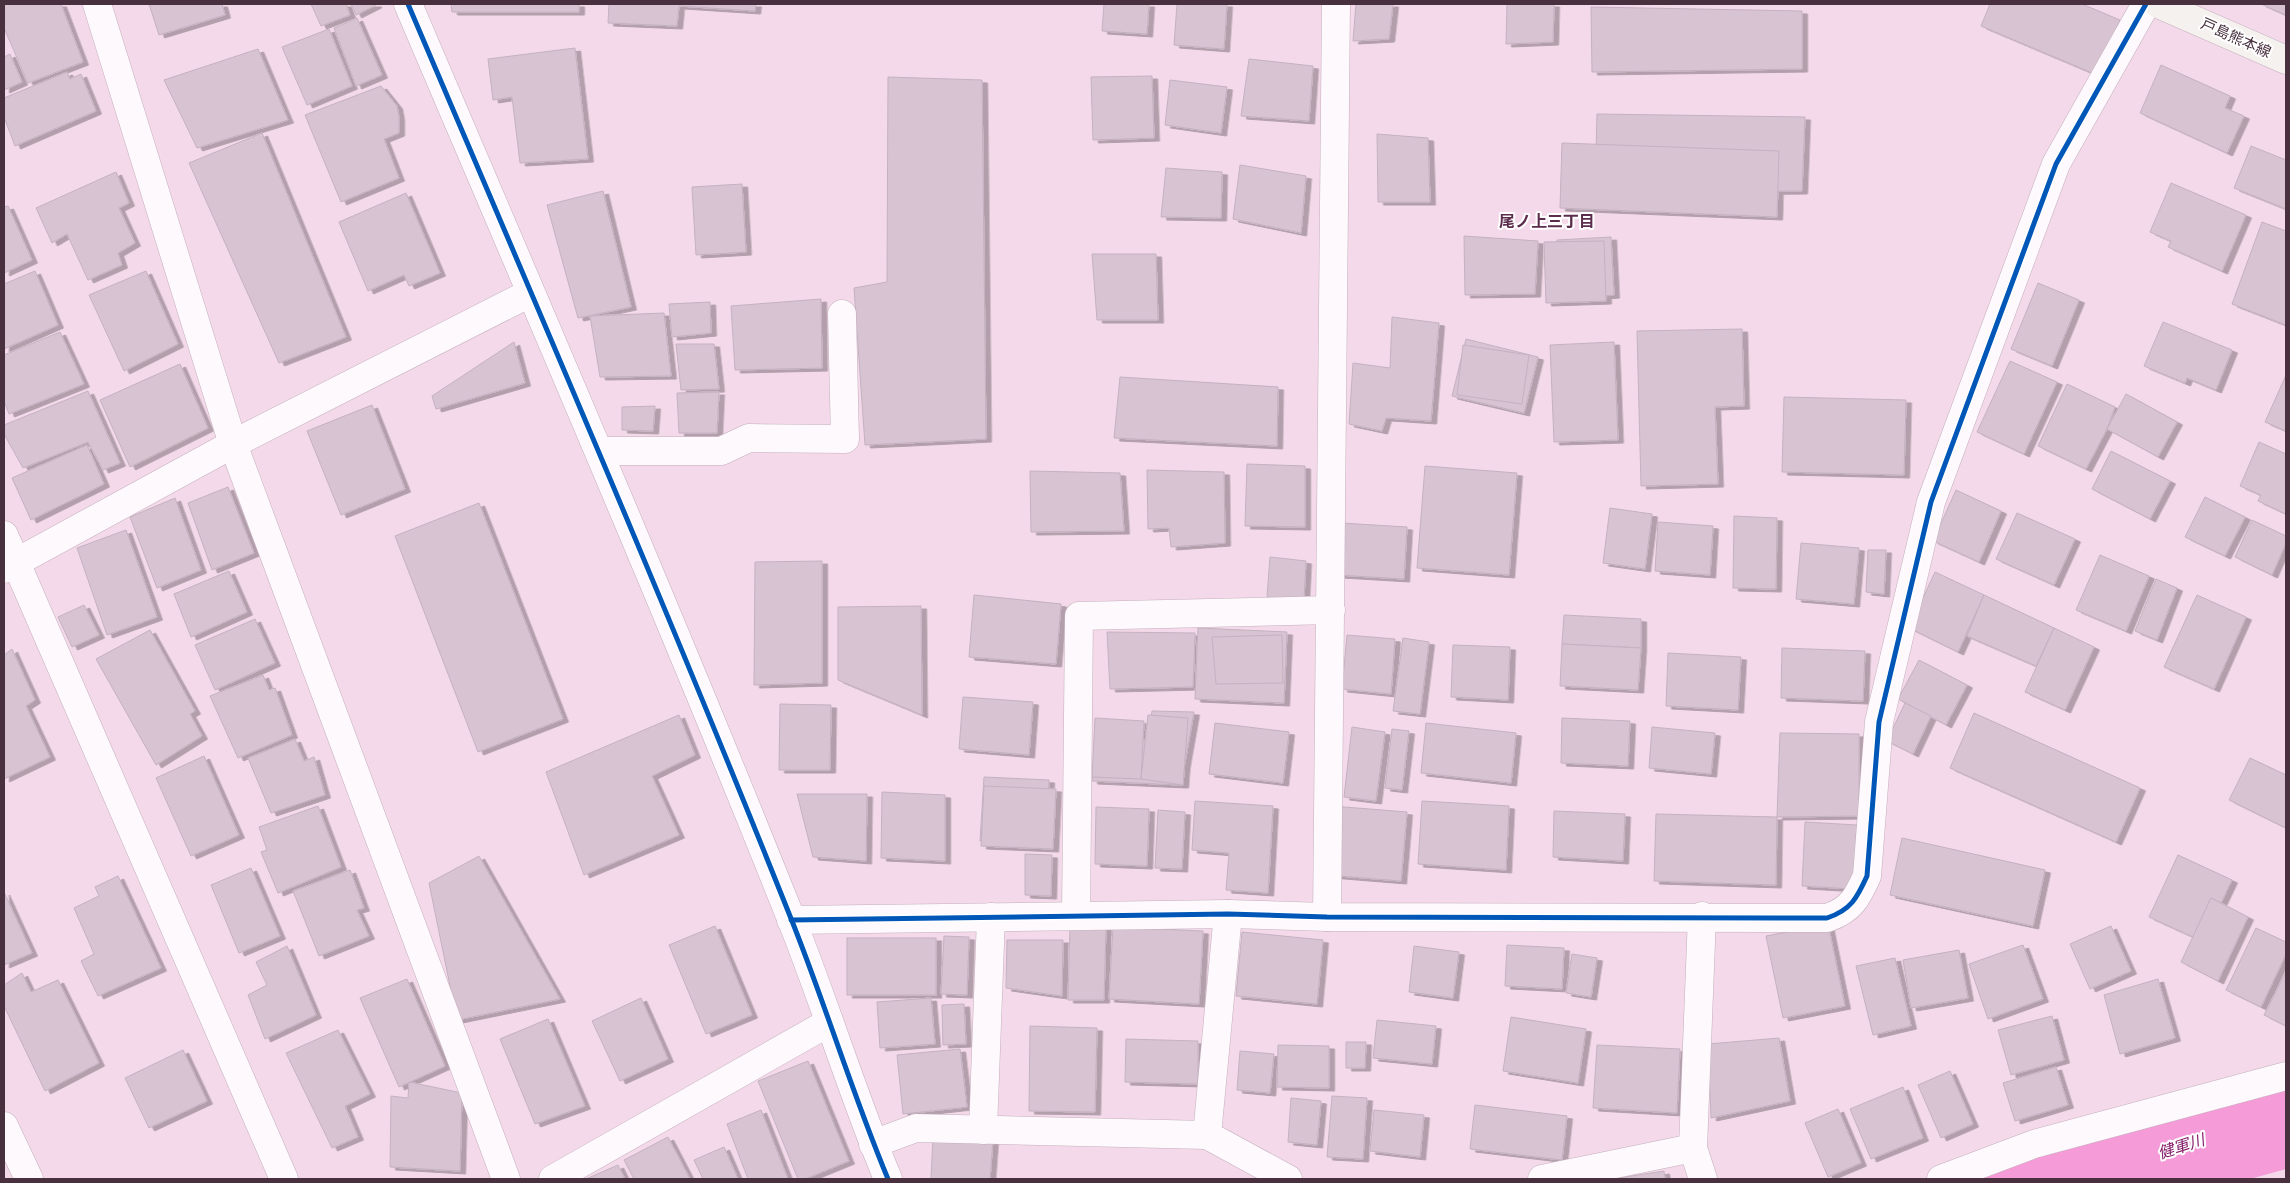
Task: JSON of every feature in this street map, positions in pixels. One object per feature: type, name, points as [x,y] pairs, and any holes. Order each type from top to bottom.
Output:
[{"type":"main road","name":"戸島熊本線","points":[[2158,4],[2286,60]]},
{"type":"street","points":[[97,4],[233,444],[506,1179]]},
{"type":"street","points":[[408,4],[599,451],[791,920],[888,1179]]},
{"type":"street","points":[[1327,916],[1336,4]]},
{"type":"street","points":[[791,920],[1228,914],[1826,918],[1842,913],[1858,897],[1867,876],[1879,722],[1931,502],[2056,164],[2146,4]]},
{"type":"street","points":[[10,566],[233,444],[530,293]]},
{"type":"street","points":[[599,451],[721,451],[749,438],[845,439],[842,314]]},
{"type":"street","points":[[4,535],[10,566],[284,1179]]},
{"type":"street","points":[[1076,916],[1079,616],[1331,610]]},
{"type":"street","points":[[1206,1135],[1228,914]]},
{"type":"street","points":[[1702,916],[1693,1148],[1703,1179]]},
{"type":"street","points":[[983,1130],[991,917]]},
{"type":"street","points":[[553,1179],[828,1023]]},
{"type":"street","points":[[1940,1179],[2034,1144],[2286,1076]]},
{"type":"street","points":[[4,1126],[29,1179]]},
{"type":"street","points":[[874,1144],[916,1128],[1206,1135],[1288,1179]]},
{"type":"street","points":[[1542,1179],[1693,1148]]},
{"type":"water","name":"健軍川","points":[[2286,1086],[2286,1169],[2250,1179],[1976,1179],[2031,1159]]},
{"type":"building","points":[[4,4],[61,4],[83,62],[28,83],[4,28]]},
{"type":"building","points":[[149,4],[222,4],[225,15],[159,35]]},
{"type":"building","points":[[311,4],[346,4],[350,15],[321,26]]},
{"type":"building","points":[[351,4],[376,4],[376,5],[356,15]]},
{"type":"building","points":[[451,4],[579,4],[579,12],[452,12]]},
{"type":"building","points":[[609,4],[756,4],[755,11],[679,6],[677,26],[608,23]]},
{"type":"building","points":[[1104,4],[1149,4],[1147,34],[1102,31]]},
{"type":"building","points":[[1177,4],[1227,4],[1224,49],[1174,45]]},
{"type":"building","points":[[1356,4],[1393,4],[1389,39],[1353,41]]},
{"type":"building","points":[[1507,4],[1554,4],[1553,42],[1506,44]]},
{"type":"building","points":[[1990,4],[2082,4],[2120,20],[2097,75],[1981,26]]},
{"type":"building","points":[[2261,4],[2286,4],[2286,15]]},
{"type":"building","points":[[1591,7],[1802,11],[1802,69],[1592,72]]},
{"type":"building","points":[[357,18],[382,75],[356,86],[334,28]]},
{"type":"building","points":[[329,29],[352,86],[307,105],[282,47]]},
{"type":"building","points":[[575,48],[588,159],[520,163],[512,97],[493,100],[488,59]]},
{"type":"building","points":[[258,49],[288,120],[197,148],[164,80]]},
{"type":"building","points":[[10,54],[22,82],[4,90],[4,57]]},
{"type":"building","points":[[1249,59],[1313,66],[1309,121],[1241,116]]},
{"type":"building","points":[[2161,65],[2230,96],[2225,108],[2244,116],[2227,153],[2140,113]]},
{"type":"building","points":[[67,72],[70,79],[81,74],[96,111],[15,146],[4,117],[4,98]]},
{"type":"building","points":[[1152,76],[1154,138],[1093,140],[1091,77]]},
{"type":"building","points":[[888,77],[982,80],[986,439],[865,445],[854,288],[887,282]]},
{"type":"building","points":[[1170,80],[1227,87],[1221,133],[1165,125]]},
{"type":"building","points":[[381,86],[397,106],[399,133],[384,139],[399,178],[341,202],[305,115]]},
{"type":"building","points":[[1597,114],[1805,117],[1802,191],[1595,193]]},
{"type":"building","points":[[262,133],[346,337],[279,363],[189,163]]},
{"type":"building","points":[[1377,134],[1428,138],[1430,202],[1378,202]]},
{"type":"building","points":[[1562,143],[1779,151],[1777,217],[1560,208]]},
{"type":"building","points":[[2251,146],[2286,160],[2286,209],[2234,188]]},
{"type":"building","points":[[1240,165],[1306,176],[1301,233],[1233,219]]},
{"type":"building","points":[[1166,168],[1222,172],[1221,218],[1161,217]]},
{"type":"building","points":[[116,172],[129,203],[119,208],[135,243],[118,253],[122,265],[88,280],[67,234],[52,243],[36,208]]},
{"type":"building","points":[[2171,183],[2246,215],[2222,271],[2168,247],[2171,241],[2150,232]]},
{"type":"building","points":[[742,184],[746,252],[696,255],[692,187]]},
{"type":"building","points":[[603,191],[631,307],[578,318],[547,205]]},
{"type":"building","points":[[406,193],[440,273],[409,286],[404,275],[368,291],[339,222]]},
{"type":"building","points":[[8,206],[32,260],[4,273],[4,207]]},
{"type":"building","points":[[2262,222],[2286,231],[2286,325],[2232,304]]},
{"type":"building","points":[[1464,236],[1538,241],[1535,294],[1465,295]]},
{"type":"building","points":[[1611,237],[1614,295],[1560,300],[1557,240]]},
{"type":"building","points":[[1604,241],[1606,301],[1546,303],[1544,242]]},
{"type":"building","points":[[1092,254],[1156,254],[1158,320],[1097,320]]},
{"type":"building","points":[[35,271],[58,325],[4,349],[4,284]]},
{"type":"building","points":[[146,271],[178,344],[124,371],[89,295]]},
{"type":"building","points":[[2038,283],[2079,300],[2052,366],[2011,349]]},
{"type":"building","points":[[821,299],[822,368],[735,370],[731,306]]},
{"type":"building","points":[[710,302],[711,333],[672,337],[669,304]]},
{"type":"building","points":[[664,313],[671,376],[600,377],[590,316]]},
{"type":"building","points":[[1392,317],[1439,323],[1431,421],[1386,418],[1382,431],[1349,424],[1353,363],[1390,368]]},
{"type":"building","points":[[2163,322],[2232,350],[2216,390],[2187,378],[2185,383],[2144,366]]},
{"type":"building","points":[[1742,329],[1744,406],[1715,407],[1718,484],[1641,486],[1637,331]]},
{"type":"building","points":[[60,332],[84,384],[9,414],[4,401],[4,355]]},
{"type":"building","points":[[1466,339],[1538,357],[1524,413],[1452,396]]},
{"type":"building","points":[[514,342],[525,383],[436,409],[432,396]]},
{"type":"building","points":[[1614,342],[1618,440],[1554,442],[1550,345]]},
{"type":"building","points":[[676,344],[714,344],[719,389],[681,390]]},
{"type":"building","points":[[1463,345],[1529,355],[1522,404],[1457,395]]},
{"type":"building","points":[[2010,361],[2057,382],[2024,454],[1977,432]]},
{"type":"building","points":[[180,364],[208,428],[130,467],[100,400]]},
{"type":"building","points":[[2286,375],[2286,431],[2265,422]]},
{"type":"building","points":[[1120,377],[1278,387],[1277,446],[1114,438]]},
{"type":"building","points":[[2067,384],[2115,407],[2107,429],[2086,469],[2038,446]]},
{"type":"building","points":[[88,391],[120,463],[103,470],[88,442],[23,468],[4,434],[4,425]]},
{"type":"building","points":[[719,392],[717,433],[679,433],[677,393]]},
{"type":"building","points":[[2126,394],[2177,422],[2158,457],[2107,429]]},
{"type":"building","points":[[1784,397],[1906,400],[1904,475],[1782,472]]},
{"type":"building","points":[[372,405],[405,489],[341,515],[307,431]]},
{"type":"building","points":[[655,406],[653,431],[622,430],[622,407]]},
{"type":"building","points":[[2259,442],[2286,454],[2286,514],[2258,501],[2261,495],[2240,486]]},
{"type":"building","points":[[87,445],[104,484],[31,520],[12,478]]},
{"type":"building","points":[[2111,451],[2170,481],[2150,519],[2092,489]]},
{"type":"building","points":[[1247,464],[1305,466],[1305,527],[1245,526]]},
{"type":"building","points":[[1425,466],[1517,473],[1509,575],[1417,568]]},
{"type":"building","points":[[1147,470],[1224,472],[1225,543],[1171,547],[1169,528],[1148,529]]},
{"type":"building","points":[[1030,471],[1120,473],[1124,531],[1031,532]]},
{"type":"building","points":[[228,487],[254,553],[212,570],[188,503]]},
{"type":"building","points":[[1956,490],[2001,511],[1979,562],[1933,541]]},
{"type":"building","points":[[2205,497],[2245,517],[2225,556],[2185,537]]},
{"type":"building","points":[[175,498],[201,570],[157,588],[130,517]]},
{"type":"building","points":[[479,503],[563,719],[478,752],[395,536]]},
{"type":"building","points":[[1610,508],[1652,514],[1645,569],[1603,563]]},
{"type":"building","points":[[2017,513],[2075,539],[2054,585],[1996,559]]},
{"type":"building","points":[[1734,516],[1777,518],[1776,589],[1733,588]]},
{"type":"building","points":[[2252,520],[2286,536],[2286,543],[2272,575],[2235,557]]},
{"type":"building","points":[[1658,522],[1713,526],[1710,575],[1655,571]]},
{"type":"building","points":[[1341,523],[1407,527],[1404,579],[1338,575]]},
{"type":"building","points":[[126,530],[157,617],[107,635],[77,548]]},
{"type":"building","points":[[1801,543],[1859,548],[1854,604],[1796,599]]},
{"type":"building","points":[[1868,550],[1886,550],[1884,594],[1866,592]]},
{"type":"building","points":[[2100,555],[2149,576],[2126,631],[2076,610]]},
{"type":"building","points":[[1270,557],[1306,561],[1304,599],[1267,597]]},
{"type":"building","points":[[822,561],[822,683],[754,685],[755,562]]},
{"type":"building","points":[[229,571],[247,612],[191,637],[174,594]]},
{"type":"building","points":[[1935,572],[1984,595],[1958,652],[1909,628]]},
{"type":"building","points":[[2156,579],[2177,588],[2157,640],[2135,631]]},
{"type":"building","points":[[974,595],[1061,604],[1056,664],[969,657]]},
{"type":"building","points":[[1984,595],[2054,628],[2036,666],[1967,636]]},
{"type":"building","points":[[2197,595],[2246,617],[2214,689],[2164,667]]},
{"type":"building","points":[[84,605],[99,635],[72,647],[58,617]]},
{"type":"building","points":[[921,606],[922,715],[838,680],[838,607]]},
{"type":"building","points":[[1564,615],[1641,619],[1641,648],[1562,644]]},
{"type":"building","points":[[255,619],[275,663],[215,690],[195,645]]},
{"type":"building","points":[[1198,628],[1287,632],[1284,703],[1195,699]]},
{"type":"building","points":[[2054,628],[2094,647],[2065,710],[2025,692]]},
{"type":"building","points":[[150,630],[195,711],[190,714],[202,736],[156,765],[96,659]]},
{"type":"building","points":[[1107,632],[1195,633],[1193,687],[1110,689]]},
{"type":"building","points":[[1282,635],[1283,683],[1216,684],[1212,637]]},
{"type":"building","points":[[1347,635],[1395,639],[1391,694],[1342,689]]},
{"type":"building","points":[[1403,638],[1429,642],[1420,714],[1393,711]]},
{"type":"building","points":[[1562,644],[1641,648],[1638,690],[1560,686]]},
{"type":"building","points":[[1453,645],[1510,647],[1508,700],[1451,697]]},
{"type":"building","points":[[1782,648],[1865,651],[1863,701],[1781,698]]},
{"type":"building","points":[[12,649],[35,700],[26,706],[50,757],[4,779],[4,655]]},
{"type":"building","points":[[1668,653],[1741,657],[1738,710],[1666,706]]},
{"type":"building","points":[[1919,660],[1967,685],[1946,725],[1898,699]]},
{"type":"building","points":[[263,675],[269,690],[275,688],[292,735],[238,758],[210,696]]},
{"type":"building","points":[[963,697],[1033,702],[1029,755],[959,749]]},
{"type":"building","points":[[1905,703],[1931,716],[1913,754],[1887,741]]},
{"type":"building","points":[[780,704],[831,705],[830,770],[779,770]]},
{"type":"building","points":[[1152,711],[1194,712],[1181,785],[1092,781],[1097,731],[1148,741]]},
{"type":"building","points":[[1974,713],[2140,788],[2116,842],[1950,768]]},
{"type":"building","points":[[679,715],[695,755],[652,776],[679,835],[584,875],[546,772]]},
{"type":"building","points":[[1148,715],[1188,718],[1183,785],[1141,779]]},
{"type":"building","points":[[1095,718],[1144,721],[1141,779],[1092,777]]},
{"type":"building","points":[[1562,718],[1630,721],[1628,766],[1561,763]]},
{"type":"building","points":[[1215,723],[1289,732],[1283,783],[1209,774]]},
{"type":"building","points":[[1426,723],[1516,733],[1511,783],[1421,773]]},
{"type":"building","points":[[1352,727],[1385,732],[1376,801],[1344,797]]},
{"type":"building","points":[[1652,727],[1715,733],[1711,774],[1649,768]]},
{"type":"building","points":[[1392,729],[1409,731],[1402,790],[1385,788]]},
{"type":"building","points":[[1780,733],[1859,734],[1859,816],[1777,817]]},
{"type":"building","points":[[295,739],[304,761],[314,757],[325,795],[271,813],[248,758]]},
{"type":"building","points":[[204,756],[239,835],[191,856],[156,778]]},
{"type":"building","points":[[2250,758],[2286,775],[2286,828],[2229,800]]},
{"type":"building","points":[[984,777],[1049,780],[1047,840],[980,841]]},
{"type":"building","points":[[984,786],[1056,789],[1053,849],[981,846]]},
{"type":"building","points":[[882,792],[945,795],[945,861],[881,858]]},
{"type":"building","points":[[797,794],[867,794],[866,861],[813,857]]},
{"type":"building","points":[[1195,801],[1273,806],[1268,893],[1226,890],[1229,853],[1192,850]]},
{"type":"building","points":[[1422,801],[1509,806],[1506,870],[1418,864]]},
{"type":"building","points":[[318,806],[341,867],[278,893],[261,852],[267,850],[259,827]]},
{"type":"building","points":[[1332,806],[1407,812],[1401,881],[1327,875]]},
{"type":"building","points":[[1096,807],[1149,809],[1147,866],[1095,864]]},
{"type":"building","points":[[1158,810],[1185,812],[1182,869],[1155,868]]},
{"type":"building","points":[[1554,811],[1625,814],[1623,861],[1553,857]]},
{"type":"building","points":[[1656,814],[1777,817],[1776,885],[1654,881]]},
{"type":"building","points":[[1805,822],[1857,825],[1853,889],[1802,886]]},
{"type":"building","points":[[1902,838],[2045,870],[2033,926],[1890,895]]},
{"type":"building","points":[[1025,854],[1052,855],[1051,896],[1025,895]]},
{"type":"building","points":[[2178,855],[2232,880],[2221,903],[2211,898],[2193,937],[2149,917]]},
{"type":"building","points":[[479,856],[560,999],[457,1020],[429,883]]},
{"type":"building","points":[[251,868],[280,936],[239,953],[211,885]]},
{"type":"building","points":[[350,870],[364,908],[357,910],[369,936],[319,956],[293,891]]},
{"type":"building","points":[[118,876],[161,968],[98,996],[81,961],[94,954],[74,908],[99,896],[95,887]]},
{"type":"building","points":[[4,892],[32,953],[4,965]]},
{"type":"building","points":[[2211,898],[2248,917],[2218,981],[2181,962]]},
{"type":"building","points":[[1828,924],[1845,1006],[1783,1018],[1766,936]]},
{"type":"building","points":[[715,926],[752,1015],[706,1034],[669,945]]},
{"type":"building","points":[[1070,926],[1106,926],[1104,1000],[1068,1000]]},
{"type":"building","points":[[2111,926],[2131,971],[2090,989],[2070,944]]},
{"type":"building","points":[[1113,927],[1203,931],[1199,1004],[1109,999]]},
{"type":"building","points":[[2256,928],[2286,942],[2286,954],[2261,1007],[2226,990]]},
{"type":"building","points":[[1242,932],[1323,940],[1317,1004],[1236,996]]},
{"type":"building","points":[[944,936],[969,937],[967,995],[941,994]]},
{"type":"building","points":[[847,938],[936,938],[936,995],[847,995]]},
{"type":"building","points":[[1007,940],[1063,940],[1062,996],[1006,988]]},
{"type":"building","points":[[1507,945],[1564,948],[1562,989],[1505,986]]},
{"type":"building","points":[[2023,945],[2043,999],[1988,1019],[1969,964]]},
{"type":"building","points":[[287,946],[316,1015],[265,1039],[248,995],[267,985],[256,962]]},
{"type":"building","points":[[1414,946],[1459,952],[1453,998],[1409,992]]},
{"type":"building","points":[[1959,950],[1968,998],[1911,1008],[1903,960]]},
{"type":"building","points":[[1572,954],[1597,958],[1591,997],[1566,993]]},
{"type":"building","points":[[1895,958],[1911,1026],[1873,1035],[1856,966]]},
{"type":"building","points":[[2286,972],[2286,1026],[2264,1015]]},
{"type":"building","points":[[22,973],[31,992],[58,980],[99,1063],[45,1091],[4,1006],[4,985]]},
{"type":"building","points":[[407,979],[445,1066],[399,1087],[360,998]]},
{"type":"building","points":[[2158,979],[2175,1038],[2120,1054],[2104,995]]},
{"type":"building","points":[[641,998],[668,1059],[620,1081],[592,1021]]},
{"type":"building","points":[[931,998],[935,1044],[880,1048],[877,1002]]},
{"type":"building","points":[[964,1004],[966,1044],[943,1045],[942,1005]]},
{"type":"building","points":[[2052,1016],[2064,1060],[2011,1075],[1998,1030]]},
{"type":"building","points":[[1511,1017],[1586,1029],[1578,1083],[1503,1071]]},
{"type":"building","points":[[548,1019],[585,1106],[535,1124],[500,1039]]},
{"type":"building","points":[[1377,1020],[1436,1026],[1432,1064],[1373,1058]]},
{"type":"building","points":[[1030,1026],[1097,1028],[1095,1112],[1029,1111]]},
{"type":"building","points":[[338,1030],[370,1094],[345,1106],[358,1137],[332,1148],[286,1053]]},
{"type":"building","points":[[1779,1038],[1790,1101],[1711,1118],[1708,1044]]},
{"type":"building","points":[[1126,1039],[1198,1041],[1198,1084],[1125,1082]]},
{"type":"building","points":[[1346,1042],[1366,1042],[1365,1068],[1346,1068]]},
{"type":"building","points":[[1278,1045],[1329,1046],[1329,1088],[1277,1087]]},
{"type":"building","points":[[1597,1045],[1680,1049],[1677,1113],[1593,1108]]},
{"type":"building","points":[[960,1049],[967,1107],[903,1114],[897,1055]]},
{"type":"building","points":[[183,1050],[207,1101],[149,1128],[125,1078]]},
{"type":"building","points":[[1240,1051],[1274,1054],[1270,1093],[1237,1090]]},
{"type":"building","points":[[808,1061],[849,1161],[805,1179],[798,1179],[758,1081]]},
{"type":"building","points":[[2056,1067],[2068,1105],[2015,1121],[2003,1083]]},
{"type":"building","points":[[1950,1071],[1973,1124],[1941,1138],[1918,1085]]},
{"type":"building","points":[[409,1082],[462,1093],[460,1171],[390,1167],[391,1096],[408,1098]]},
{"type":"building","points":[[1903,1087],[1923,1138],[1871,1159],[1850,1109]]},
{"type":"building","points":[[1332,1096],[1367,1098],[1363,1159],[1327,1157]]},
{"type":"building","points":[[1291,1098],[1321,1101],[1317,1145],[1288,1142]]},
{"type":"building","points":[[1475,1105],[1567,1116],[1562,1160],[1470,1149]]},
{"type":"building","points":[[1838,1109],[1861,1163],[1828,1177],[1805,1123]]},
{"type":"building","points":[[761,1110],[788,1179],[748,1179],[727,1124]]},
{"type":"building","points":[[1374,1110],[1424,1115],[1420,1157],[1370,1151]]},
{"type":"building","points":[[933,1136],[993,1139],[990,1179],[931,1179]]},
{"type":"building","points":[[668,1137],[690,1179],[634,1179],[624,1160]]},
{"type":"building","points":[[724,1147],[738,1179],[703,1179],[694,1160]]},
{"type":"building","points":[[618,1165],[625,1179],[586,1179]]},
{"type":"building","points":[[1664,1171],[1665,1179],[1612,1179]]},
{"type":"cycle path","points":[[408,4],[602,459],[744,801],[803,949],[862,1114],[888,1179]]},
{"type":"cycle path","points":[[791,920],[1228,914],[1327,917],[1827,918],[1848,907],[1860,891],[1867,876],[1879,722],[1931,502],[2056,164],[2146,4]]},
{"type":"district","name":"尾ノ上三丁目","points":[[1547,221]]}]
